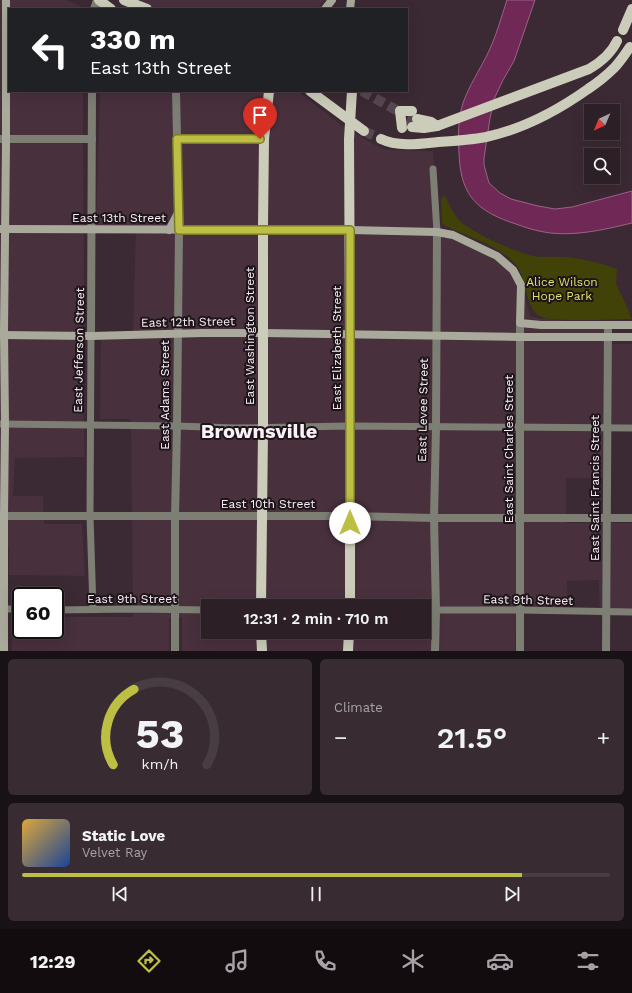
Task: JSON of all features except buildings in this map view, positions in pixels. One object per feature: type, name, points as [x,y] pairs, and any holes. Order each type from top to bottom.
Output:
[{"type":"main road","points":[[4,651],[2,609],[2,335],[3,139],[6,0]]},
{"type":"main road","points":[[98,0],[110,8]]},
{"type":"main road","points":[[124,0],[144,8]]},
{"type":"main road","points":[[326,8],[332,0]]},
{"type":"main road","points":[[623,30],[632,9]]},
{"type":"main road","points":[[411,121],[399,111],[411,121],[437,126],[566,78],[600,63],[618,41]]},
{"type":"main road","points":[[381,138],[387,142],[397,144],[432,143],[485,137],[513,129],[554,110],[578,96],[602,79],[614,68],[630,46]]},
{"type":"main road","name":"East Washington Street","points":[[261,599],[264,333],[264,139],[269,92]]},
{"type":"main road","points":[[311,92],[364,131]]},
{"type":"main road","name":"East Elizabeth Street","points":[[350,599],[349,139],[352,92]]},
{"type":"main road","points":[[169,230],[179,211]]},
{"type":"main road","name":"East 13th Street","points":[[3,229],[350,230],[437,232],[453,235],[497,256]]},
{"type":"main road","name":"East Saint Charles Street","points":[[497,256],[513,270],[521,285],[520,323]]},
{"type":"main road","points":[[520,323],[541,325],[632,325]]},
{"type":"main road","name":"East 12th Street","points":[[2,335],[91,336],[264,333],[436,335],[521,338],[632,338]]},
{"type":"main road","points":[[261,639],[262,651]]},
{"type":"main road","points":[[348,651],[349,639]]},
{"type":"street","name":"East Jefferson Street","points":[[92,92],[90,516],[93,609]]},
{"type":"street","name":"East Adams Street","points":[[176,92],[179,230],[175,517],[176,651]]},
{"type":"street","points":[[3,139],[92,139]]},
{"type":"street","points":[[177,139],[264,139]]},
{"type":"street","name":"East Levee Street","points":[[433,169],[437,232],[434,518],[436,610],[435,651]]},
{"type":"street","name":"East Saint Charles Street","points":[[520,323],[520,651]]},
{"type":"street","name":"East Saint Francis Street","points":[[606,651],[608,325]]},
{"type":"street","points":[[3,424],[235,428],[350,426],[632,428]]},
{"type":"street","name":"East 10th Street","points":[[2,516],[632,518]]},
{"type":"street","name":"East 9th Street","points":[[64,610],[201,610]]},
{"type":"street","name":"East 9th Street","points":[[431,610],[632,612]]},
{"type":"shaded area","points":[[0,0],[66,0],[83,8],[8,8],[8,92],[83,92],[84,303],[81,344],[85,457],[15,458],[13,496],[43,496],[44,524],[82,524],[85,576],[9,575],[9,547],[0,547]]},
{"type":"shaded area","points":[[136,0],[325,0],[318,8],[157,8]]},
{"type":"shaded area","points":[[507,0],[535,0],[514,61],[495,97],[484,158],[484,165],[489,183],[500,193],[511,199],[555,209],[572,207],[632,191],[632,223],[586,232],[562,234],[550,233],[528,228],[497,217],[487,211],[471,197],[462,178],[460,166],[458,140],[461,109],[468,91],[493,41]]},
{"type":"shaded area","points":[[100,92],[298,92],[344,127],[375,145],[388,150],[433,151],[439,227],[486,246],[513,266],[521,281],[530,316],[608,325],[603,478],[566,478],[566,523],[632,523],[632,615],[600,616],[599,580],[567,581],[567,608],[516,605],[515,651],[182,651],[182,617],[169,618],[169,651],[12,651],[12,639],[64,639],[64,617],[133,617],[131,419],[100,419],[101,332],[133,332],[136,227],[96,226]]},
{"type":"shaded area","points":[[612,344],[632,344],[632,424],[612,424]]},
{"type":"green space","name":"Alice Wilson Hope Park","points":[[445,196],[459,220],[465,225],[483,236],[505,246],[533,256],[577,258],[617,269],[616,284],[629,311],[631,319],[568,320],[539,316],[531,307],[520,272],[511,259],[493,247],[445,226],[442,223],[441,198]]},
{"type":"tunnel","points":[[364,92],[398,111]]},
{"type":"tunnel","points":[[407,119],[415,122]]},
{"type":"tunnel","points":[[364,131],[381,139]]},
{"type":"district","name":"Brownsville","points":[[259,431]]},
{"type":"route","points":[[260,139],[177,139],[179,230],[350,230],[350,523]]}]
